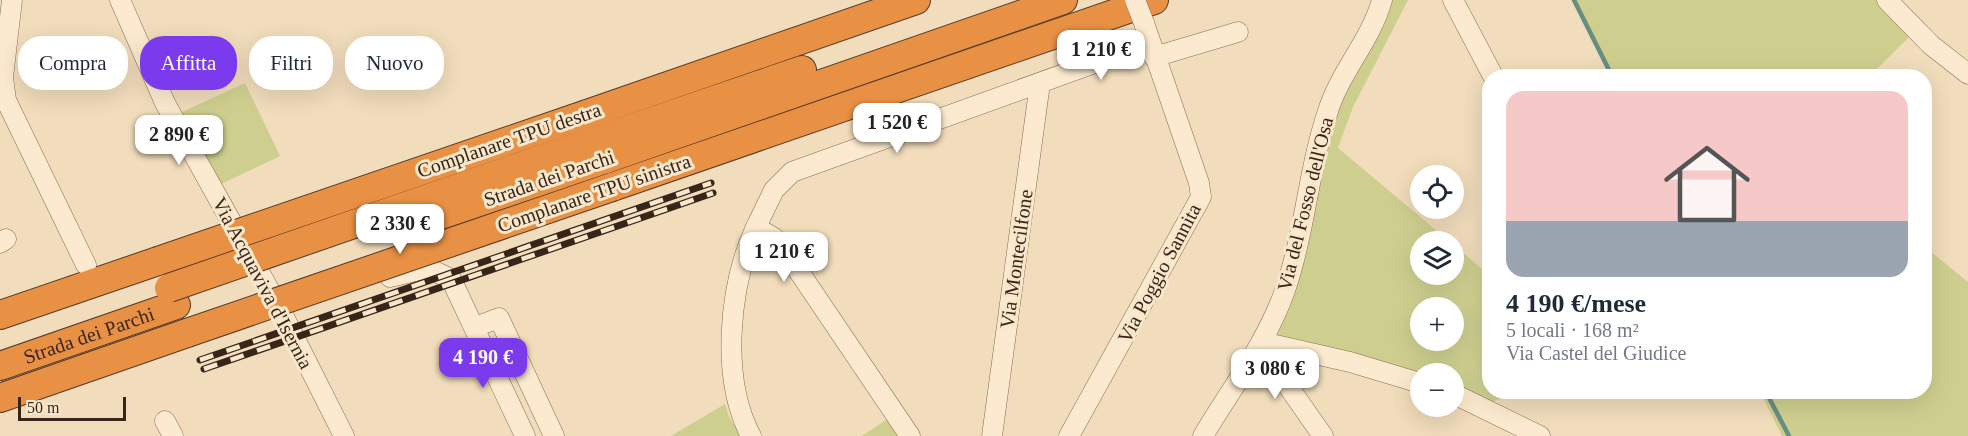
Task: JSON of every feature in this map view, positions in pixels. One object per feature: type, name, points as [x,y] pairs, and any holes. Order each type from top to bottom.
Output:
[{"type":"highway","name":"Complanare TPU destra","points":[[0,315],[916,0]]},
{"type":"highway","name":"Strada dei Parchi","points":[[599,150],[1006,0]]},
{"type":"highway","name":"Strada dei Parchi","points":[[0,366],[173,297],[599,150],[1064,0]]},
{"type":"highway","name":"Complanare TPU sinistra","points":[[0,398],[612,187],[1149,12]]},
{"type":"highway","name":"Strada dei Parchi","points":[[0,346],[173,297]]},
{"type":"street","points":[[12,0],[3,77],[6,100],[86,265]]},
{"type":"street","name":"Via Acquaviva d'Isernia","points":[[120,0],[165,103],[281,311],[344,436]]},
{"type":"street","name":"Via Poggio Sannita","points":[[1070,436],[1200,199],[1199,183],[1152,50],[1149,12],[1136,0]]},
{"type":"street","name":"Via del Fosso dell'Osa","points":[[1203,436],[1262,342],[1278,309],[1290,274],[1328,109],[1382,0]]},
{"type":"street","points":[[1453,0],[1490,69]]},
{"type":"street","points":[[1887,0],[1931,45],[1968,73]]},
{"type":"street","points":[[747,428],[734,388],[732,344],[739,272],[756,227],[774,190],[792,172],[1040,83],[1152,50],[1238,32]]},
{"type":"street","name":"Via Montecilfone","points":[[992,436],[1040,83]]},
{"type":"street","points":[[756,227],[781,246],[910,436]]},
{"type":"street","points":[[281,311],[414,270],[428,268],[451,279],[525,436]]},
{"type":"street","points":[[475,327],[500,318],[554,436]]},
{"type":"street","points":[[1262,342],[1350,362],[1410,380]]},
{"type":"street","points":[[1262,342],[1290,389],[1323,436]]},
{"type":"street","points":[[1464,399],[1540,436]]},
{"type":"green space","points":[[1382,0],[1408,0],[1353,107],[1338,148],[1410,208],[1410,219],[1423,219],[1437,231],[1410,231],[1410,285],[1464,285],[1464,254],[1482,269],[1482,399],[1499,399],[1481,406],[1464,400],[1464,363],[1410,363],[1410,372],[1262,342],[1318,155]]},
{"type":"green space","points":[[1574,0],[1888,0],[1916,30],[1877,69],[1608,69]]},
{"type":"green space","points":[[245,83],[280,156],[217,186],[182,112],[230,90],[237,90],[237,87]]},
{"type":"green space","points":[[1932,253],[1968,282],[1968,436],[1782,436],[1764,399],[1932,399]]},
{"type":"green space","points":[[725,404],[729,417],[741,436],[671,436]]},
{"type":"green space","points":[[892,416],[906,436],[862,436]]},
{"type":"waterway","points":[[1574,0],[1608,69]]},
{"type":"waterway","points":[[1770,399],[1789,436]]},
{"type":"railway","points":[[200,360],[711,183]]},
{"type":"railway","points":[[204,369],[713,193]]}]
